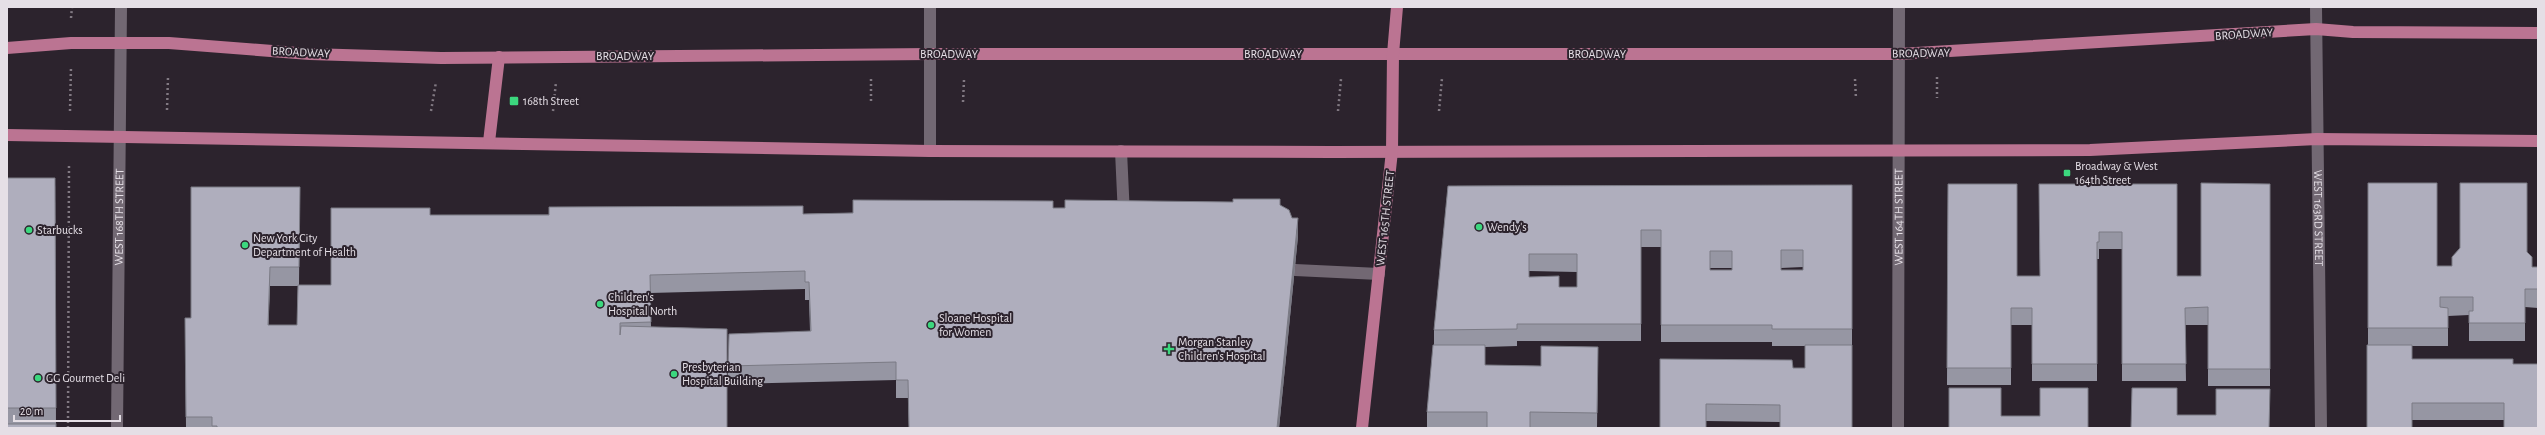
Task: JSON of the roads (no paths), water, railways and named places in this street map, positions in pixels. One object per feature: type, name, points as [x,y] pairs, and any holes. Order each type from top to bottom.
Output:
[{"type":"main road","name":"WEST 165TH STREET","points":[[1362,428],[1392,151],[1393,54],[1397,7]]},
{"type":"main road","name":"BROADWAY","points":[[7,48],[71,43],[169,43],[310,54],[441,58],[931,54],[1899,54],[2316,29],[2353,32],[2538,33]]},
{"type":"main road","points":[[489,142],[498,57]]},
{"type":"main road","points":[[7,134],[930,151],[1121,152],[2090,150],[2317,139],[2538,141]]},
{"type":"street","name":"WEST 168TH STREET","points":[[117,428],[121,7]]},
{"type":"street","points":[[930,7],[930,151]]},
{"type":"street","name":"WEST 164TH STREET","points":[[1898,428],[1898,150],[1900,7]]},
{"type":"street","name":"WEST 163RD STREET","points":[[2316,7],[2321,428]]},
{"type":"street","points":[[1121,152],[1124,219]]},
{"type":"street","points":[[1295,270],[1379,274]]},
{"type":"place","name":"168th Street","points":[[514,101]]},
{"type":"place","name":"Broadway & West 164th Street","points":[[2067,173]]},
{"type":"place","name":"Wendy's","points":[[1479,227]]},
{"type":"place","name":"Starbucks","points":[[29,230]]},
{"type":"place","name":"New York City Department of Health","points":[[245,245]]},
{"type":"place","name":"Children's Hospital North","points":[[600,304]]},
{"type":"place","name":"Sloane Hospital for Women","points":[[931,325]]},
{"type":"place","name":"Morgan Stanley Children's Hospital","points":[[1169,349]]},
{"type":"place","name":"Presbyterian Hospital Building","points":[[674,374]]},
{"type":"place","name":"GG Gourmet Deli","points":[[38,378]]}]
